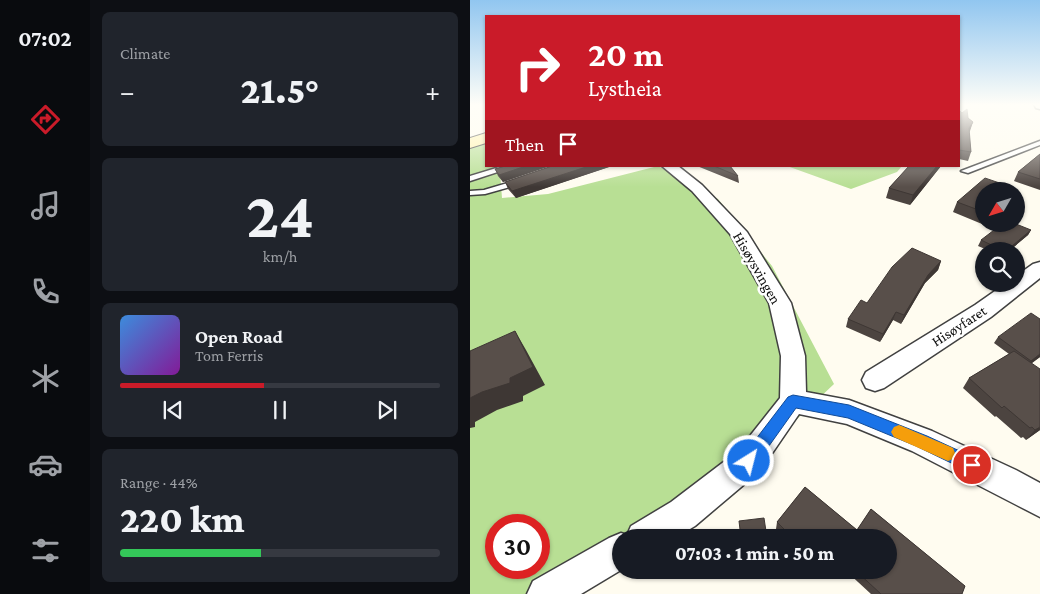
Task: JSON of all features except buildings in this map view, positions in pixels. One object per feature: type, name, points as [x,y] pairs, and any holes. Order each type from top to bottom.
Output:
[{"type":"main road","points":[[470,143],[485,138]]},
{"type":"street","name":"Hisøysvingen","points":[[670,167],[697,188],[738,232],[780,304],[793,356],[793,401]]},
{"type":"street","name":"Hisøyfaret","points":[[875,380],[983,311],[1040,268]]},
{"type":"street","points":[[658,529],[683,514],[749,461],[793,401],[849,412],[922,441],[1040,500]]},
{"type":"street","points":[[546,594],[612,555]]},
{"type":"lane","points":[[965,171],[1040,143]]},
{"type":"lane","points":[[470,179],[509,167]]},
{"type":"lane","points":[[470,194],[485,192],[530,178]]},
{"type":"green space","points":[[485,139],[485,167],[517,167],[500,172],[502,198],[548,194],[660,167],[718,199],[772,266],[834,384],[697,514],[650,529],[612,529],[612,571],[578,594],[470,594],[470,143]]},
{"type":"green space","points":[[790,167],[901,167],[897,172],[851,189]]},
{"type":"slow traffic","points":[[899,432],[948,453]]},
{"type":"route","points":[[749,461],[793,401],[849,412],[922,441],[972,465]]}]
